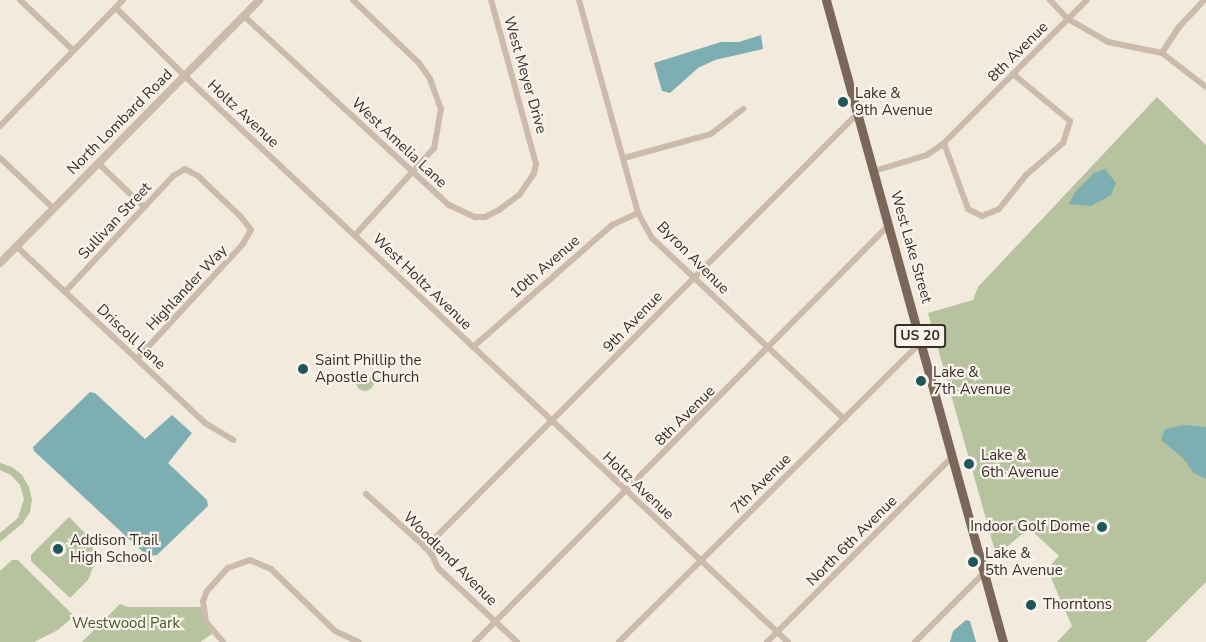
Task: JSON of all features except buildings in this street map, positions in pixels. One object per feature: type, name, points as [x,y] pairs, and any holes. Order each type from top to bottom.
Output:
[{"type":"main road","name":"West Lake Street","points":[[826,0],[890,225],[1003,642]]},
{"type":"street","points":[[20,0],[73,50]]},
{"type":"street","points":[[0,126],[123,0]]},
{"type":"street","name":"North Lombard Road","points":[[0,263],[259,0]]},
{"type":"street","points":[[352,0],[419,63],[437,94],[441,109],[436,143],[414,173],[355,235]]},
{"type":"street","name":"West Meyer Drive","points":[[491,0],[535,157]]},
{"type":"street","name":"Byron Avenue","points":[[579,0],[638,213],[652,238],[844,419]]},
{"type":"street","points":[[1050,0],[1068,19],[1108,42],[1162,53],[1206,87]]},
{"type":"street","name":"8th Avenue","points":[[874,171],[929,154],[944,143],[1087,0]]},
{"type":"street","points":[[1162,53],[1179,27],[1204,0]]},
{"type":"street","name":"Holtz Avenue","points":[[116,8],[355,235]]},
{"type":"street","name":"West Amelia Lane","points":[[244,16],[458,211],[475,217],[485,217],[499,210],[525,187],[534,173],[535,157]]},
{"type":"street","points":[[944,143],[968,209],[982,216],[999,209],[1026,175],[1063,143],[1070,121],[1013,74]]},
{"type":"street","points":[[624,158],[711,134],[744,109]]},
{"type":"street","name":"9th Avenue","points":[[425,548],[553,422],[858,113]]},
{"type":"street","points":[[0,158],[53,208]]},
{"type":"street","points":[[98,163],[144,207]]},
{"type":"street","name":"Sullivan Street","points":[[65,292],[173,176],[185,169],[198,176],[241,216],[251,230]]},
{"type":"street","name":"10th Avenue","points":[[473,347],[612,225],[638,213]]},
{"type":"street","name":"8th Avenue","points":[[475,642],[890,225]]},
{"type":"street","name":"Highlander Way","points":[[137,359],[243,244],[251,230]]},
{"type":"street","name":"West Holtz Avenue","points":[[355,235],[473,347]]},
{"type":"street","name":"Driscoll Lane","points":[[16,246],[213,429],[233,440]]},
{"type":"street","name":"7th Avenue","points":[[619,642],[921,342]]},
{"type":"street","name":"Holtz Avenue","points":[[473,347],[788,642]]},
{"type":"street","name":"North 6th Avenue","points":[[767,642],[953,456]]},
{"type":"street","name":"Woodland Avenue","points":[[366,494],[425,548],[432,555],[438,568],[517,642]]},
{"type":"street","points":[[223,642],[206,622],[203,601],[207,591],[228,568],[250,560],[271,569],[335,631],[358,642]]},
{"type":"street","points":[[915,642],[984,573]]},
{"type":"green space","points":[[1157,97],[1206,145],[1206,582],[1146,642],[1057,642],[1072,626],[1047,569],[1059,556],[1029,528],[1008,546],[995,551],[928,313],[973,300],[978,287]]},
{"type":"green space","points":[[365,373],[371,376],[374,382],[371,388],[365,391],[359,388],[356,382],[359,376]]},
{"type":"green space","points":[[0,463],[12,467],[22,475],[29,487],[32,499],[30,512],[23,523],[0,542],[0,533],[18,518],[24,499],[20,485],[11,475],[0,470]]},
{"type":"green space","points":[[69,517],[89,537],[94,551],[93,567],[88,580],[70,598],[31,561],[31,555]]},
{"type":"green space","points":[[12,560],[18,560],[74,616],[58,630],[34,642],[0,642],[0,571]]},
{"type":"green space","name":"Westwood Park","points":[[120,604],[128,607],[201,607],[203,618],[212,634],[200,642],[82,642]]},
{"type":"water","points":[[761,35],[763,49],[715,60],[698,68],[670,93],[662,91],[654,63],[721,42],[739,42]]},
{"type":"water","points":[[1105,169],[1116,183],[1111,195],[1091,206],[1069,204],[1075,192],[1094,173]]},
{"type":"water","points":[[90,392],[95,393],[145,439],[172,415],[192,433],[168,463],[207,500],[208,506],[157,555],[148,556],[143,552],[34,451],[33,447]]},
{"type":"water","points":[[1185,425],[1206,427],[1206,479],[1194,473],[1182,457],[1161,440],[1165,429]]},
{"type":"water","points":[[966,620],[970,621],[976,642],[950,642],[953,631]]},
{"type":"place","name":"Lake & 9th Avenue","points":[[843,102]]},
{"type":"place","name":"Saint Phillip the Apostle Church","points":[[303,369]]},
{"type":"place","name":"Lake & 7th Avenue","points":[[921,381]]},
{"type":"place","name":"Lake & 6th Avenue","points":[[969,464]]},
{"type":"place","name":"Indoor Golf Dome","points":[[1102,527]]},
{"type":"place","name":"Addison Trail High School","points":[[58,549]]},
{"type":"place","name":"Lake & 5th Avenue","points":[[973,562]]},
{"type":"place","name":"Thorntons","points":[[1031,605]]}]
